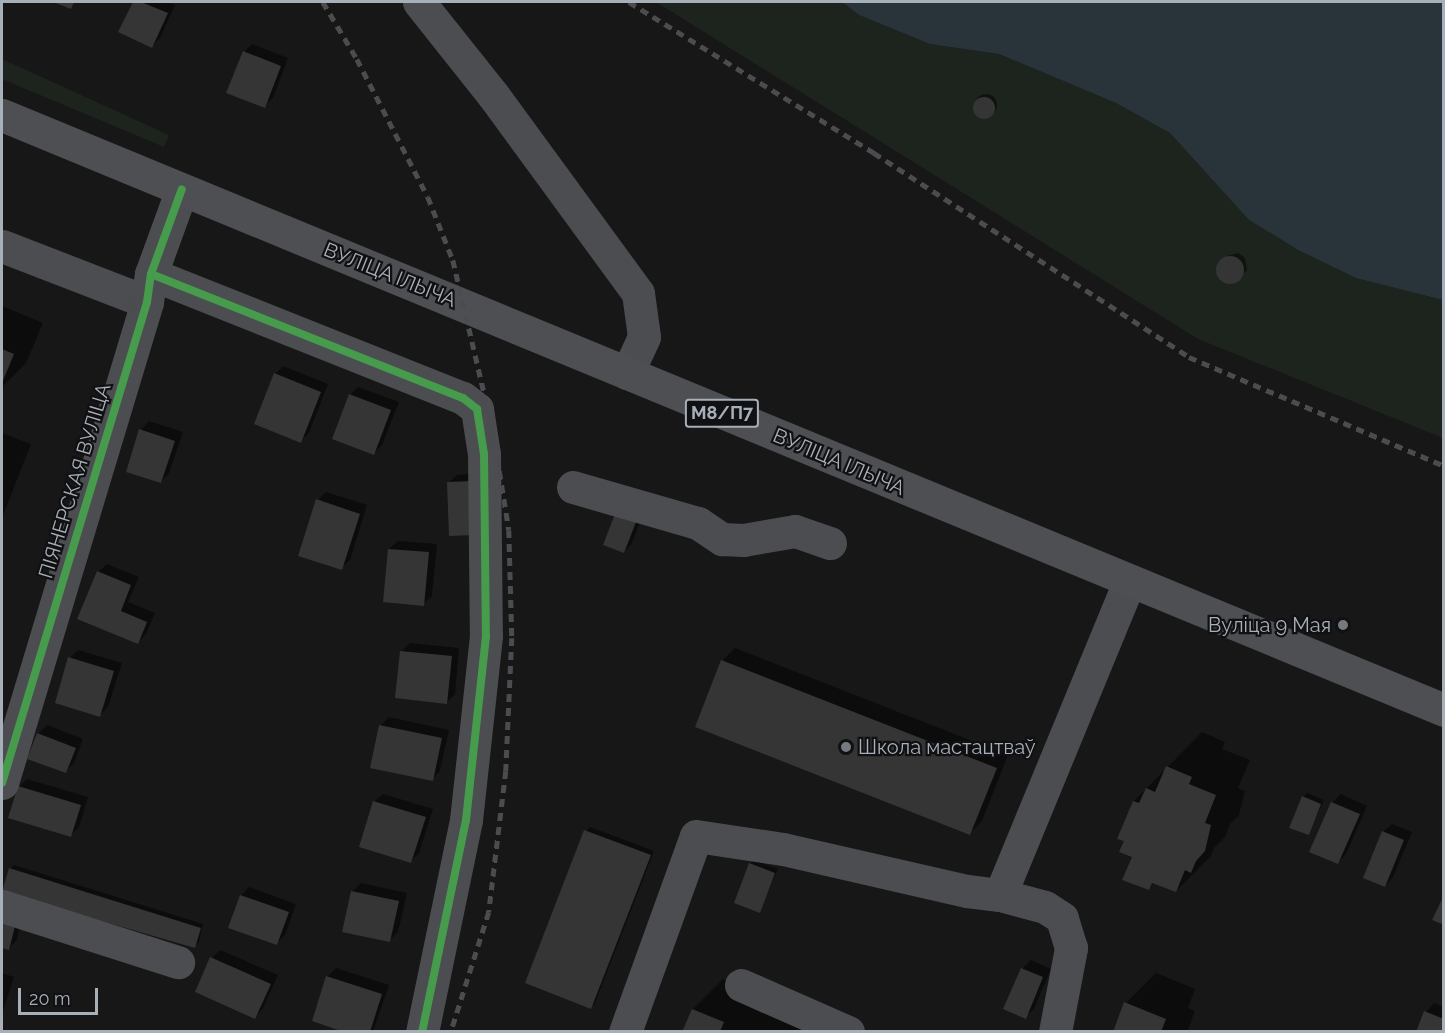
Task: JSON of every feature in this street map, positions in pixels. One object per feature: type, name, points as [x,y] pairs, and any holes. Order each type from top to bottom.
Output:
[{"type":"main road","name":"ВУЛІЦА ІЛЬІЧА","points":[[2,115],[1443,710]]},
{"type":"street","points":[[419,2],[493,95],[638,293],[644,337],[627,374]]},
{"type":"street","name":"ПІЯНЕРСКАЯ ВУЛІЦА","points":[[2,783],[12,700],[182,189]]},
{"type":"street","points":[[2,246],[149,288],[463,398],[477,409],[484,454],[486,636],[466,820],[422,1032]]},
{"type":"street","points":[[573,487],[698,523],[723,539],[743,540],[795,531],[830,543]]},
{"type":"street","points":[[1000,894],[1129,582]]},
{"type":"street","points":[[625,1032],[696,836],[783,849],[967,891],[1000,894],[1045,907],[1062,918],[1071,948],[1055,1032]]},
{"type":"street","points":[[2,906],[178,962]]},
{"type":"street","points":[[741,985],[848,1032]]},
{"type":"shaded area","points":[[656,2],[842,2],[859,15],[930,44],[999,54],[1116,103],[1170,133],[1249,220],[1298,250],[1356,278],[1443,300],[1443,438],[1198,339]]},
{"type":"shaded area","points":[[842,2],[1443,2],[1443,300],[1356,278],[1298,250],[1249,220],[1170,133],[1116,103],[999,54],[930,44],[859,15]]},
{"type":"shaded area","points":[[2,59],[169,135],[164,147],[2,79]]},
{"type":"building","points":[[53,2],[74,2],[71,9]]},
{"type":"building","points":[[133,2],[141,2],[168,13],[152,48],[118,32]]},
{"type":"building","points":[[243,51],[281,66],[265,108],[226,93]]},
{"type":"building","points":[[984,97],[992,100],[995,108],[992,116],[984,119],[976,116],[973,108],[976,100]]},
{"type":"building","points":[[1230,256],[1240,260],[1244,270],[1240,280],[1230,284],[1220,280],[1216,270],[1220,260]]},
{"type":"building","points":[[2,349],[14,354],[2,383]]},
{"type":"building","points":[[274,373],[321,392],[301,443],[254,424]]},
{"type":"building","points":[[349,394],[391,410],[374,455],[332,439]]},
{"type":"building","points":[[139,429],[175,441],[161,483],[126,472]]},
{"type":"building","points":[[473,481],[475,535],[449,536],[447,482]]},
{"type":"building","points":[[316,499],[360,514],[342,570],[298,556]]},
{"type":"building","points":[[615,514],[636,522],[624,553],[603,545]]},
{"type":"building","points":[[388,549],[429,552],[424,606],[383,602]]},
{"type":"building","points":[[97,571],[131,585],[121,611],[147,622],[138,644],[77,619]]},
{"type":"building","points":[[400,651],[452,656],[447,704],[395,698]]},
{"type":"building","points":[[68,657],[114,671],[100,717],[55,703]]},
{"type":"building","name":"Школа мастацтваў","points":[[721,660],[997,768],[970,835],[695,727]]},
{"type":"building","points":[[379,725],[442,738],[433,781],[370,768]]},
{"type":"building","points":[[37,733],[76,748],[66,773],[27,759]]},
{"type":"building","points":[[1166,766],[1192,777],[1189,784],[1216,795],[1205,823],[1211,825],[1205,851],[1196,861],[1191,873],[1185,870],[1176,892],[1152,883],[1149,890],[1122,880],[1132,857],[1119,852],[1124,841],[1117,839],[1133,801],[1139,803],[1146,788],[1155,792]]},
{"type":"building","points":[[18,786],[81,805],[71,837],[8,818]]},
{"type":"building","points":[[1302,796],[1321,804],[1309,835],[1289,828]]},
{"type":"building","points":[[373,801],[426,817],[411,863],[359,847]]},
{"type":"building","points":[[1331,802],[1360,814],[1338,864],[1309,852]]},
{"type":"building","points":[[584,830],[651,855],[591,1009],[525,983]]},
{"type":"building","points":[[1382,831],[1404,840],[1385,887],[1363,878]]},
{"type":"building","points":[[749,863],[775,873],[760,913],[734,903]]},
{"type":"building","points":[[9,868],[201,928],[195,948],[2,892]]},
{"type":"building","points":[[351,891],[399,901],[390,942],[342,932]]},
{"type":"building","points":[[240,895],[289,912],[277,945],[228,928]]},
{"type":"building","points":[[1444,895],[1444,925],[1432,920]]},
{"type":"building","points":[[2,922],[15,926],[9,950],[2,948]]},
{"type":"building","points":[[210,957],[271,984],[255,1019],[195,992]]},
{"type":"building","points":[[1021,968],[1043,977],[1026,1019],[1003,1009]]},
{"type":"building","points":[[326,976],[382,994],[370,1032],[344,1032],[312,1021]]},
{"type":"building","points":[[1124,1002],[1166,1019],[1161,1032],[1113,1032]]},
{"type":"building","points":[[692,1009],[724,1022],[720,1032],[682,1032]]},
{"type":"building","points":[[1424,1011],[1444,1019],[1444,1032],[1416,1032]]},
{"type":"railway","points":[[323,2],[357,59],[428,197],[453,260],[493,430],[509,530],[512,638],[506,771],[489,912],[451,1032]]},
{"type":"railway","points":[[629,2],[874,153],[1189,357],[1444,466]]},
{"type":"cycle path","points":[[2,783],[147,302],[151,274],[182,189]]},
{"type":"cycle path","points":[[151,274],[463,398],[477,409],[484,454],[486,636],[466,820],[422,1032]]},
{"type":"place","name":"Вуліца 9 Мая","points":[[1343,625]]},
{"type":"place","name":"Школа мастацтваў","points":[[846,747]]}]
